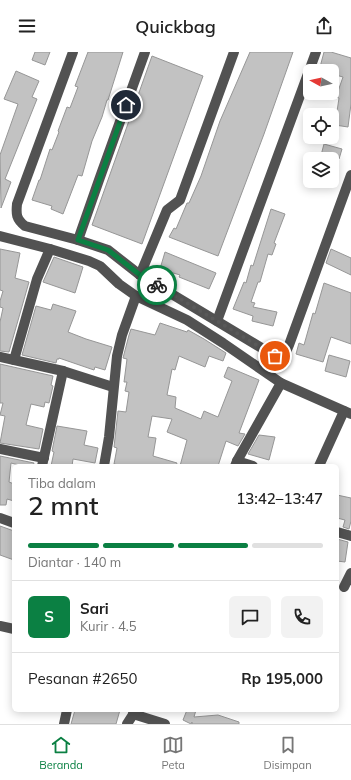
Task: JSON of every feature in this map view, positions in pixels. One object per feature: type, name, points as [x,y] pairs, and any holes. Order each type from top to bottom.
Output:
[{"type":"street","points":[[73,52],[17,204],[16,213],[18,220],[25,226],[78,240],[108,250],[140,275],[275,356],[280,358],[285,354],[351,175]]},
{"type":"street","points":[[78,240],[145,52]]},
{"type":"street","points":[[140,275],[167,210],[180,200],[234,52]]},
{"type":"street","points":[[217,321],[316,52]]},
{"type":"street","points":[[0,236],[50,249],[100,266],[119,284],[136,296],[193,324],[281,383],[348,413],[320,464]]},
{"type":"street","points":[[14,360],[37,279],[50,249]]},
{"type":"street","points":[[104,464],[110,429],[117,356],[122,335],[136,296]]},
{"type":"street","points":[[0,357],[63,371],[114,387]]},
{"type":"street","points":[[0,449],[43,462],[63,371]]},
{"type":"street","points":[[236,464],[281,383]]},
{"type":"street","points":[[0,518],[12,522]]},
{"type":"street","points":[[339,533],[351,536]]},
{"type":"street","points":[[344,587],[351,573]]},
{"type":"street","points":[[0,626],[12,629]]},
{"type":"street","points":[[64,724],[67,712]]},
{"type":"street","points":[[127,724],[134,712],[165,724]]},
{"type":"building","points":[[35,52],[50,52],[45,65],[32,60]]},
{"type":"building","points":[[88,52],[123,52],[108,100],[92,141],[82,176],[78,175],[63,214],[51,209],[52,206],[32,200],[50,149],[52,150],[59,132],[58,131],[67,107],[70,108],[78,87],[75,86]]},
{"type":"building","points":[[250,52],[293,52],[218,256],[169,237],[174,228],[176,229],[201,176],[220,121]]},
{"type":"building","points":[[324,52],[331,52],[351,58],[351,104],[348,127],[339,126],[339,108],[338,108],[339,88],[343,77],[339,76],[339,64],[321,64]]},
{"type":"building","points":[[152,56],[203,76],[142,244],[92,225]]},
{"type":"building","points":[[16,71],[39,81],[32,97],[37,99],[5,179],[11,182],[1,208],[0,155],[18,104],[4,99]]},
{"type":"building","points":[[324,144],[342,149],[339,159],[339,152],[322,152]]},
{"type":"building","points":[[271,209],[285,214],[274,243],[276,244],[272,255],[268,254],[260,282],[258,282],[251,302],[255,303],[253,307],[277,312],[273,326],[252,321],[253,316],[233,309],[244,282],[246,283],[251,265],[253,266]]},
{"type":"building","points":[[0,249],[20,253],[15,278],[29,282],[9,352],[0,351],[0,322],[3,308],[0,307],[0,301],[3,291],[0,290]]},
{"type":"building","points":[[331,249],[351,258],[351,275],[326,263]]},
{"type":"building","points":[[165,252],[216,273],[209,289],[179,277],[180,275],[160,269]]},
{"type":"building","points":[[54,257],[83,267],[75,293],[43,282]]},
{"type":"building","points":[[324,283],[351,293],[351,344],[331,337],[323,362],[296,354],[299,343],[304,345],[313,313],[315,314]]},
{"type":"building","points":[[53,304],[76,311],[68,332],[112,347],[105,370],[95,367],[94,370],[59,358],[57,359],[56,363],[22,355],[36,306],[51,310]]},
{"type":"building","points":[[160,323],[187,332],[188,330],[226,353],[223,361],[209,356],[205,367],[179,356],[175,370],[172,369],[167,395],[176,397],[175,408],[201,419],[204,411],[218,417],[232,381],[224,377],[228,367],[259,380],[239,433],[245,434],[238,446],[226,441],[219,464],[181,464],[187,440],[167,432],[172,419],[152,416],[148,437],[156,438],[153,456],[177,464],[114,464],[117,448],[114,447],[118,411],[126,412],[129,392],[125,391],[127,382],[124,382],[127,359],[123,358],[129,335],[131,329],[155,335]]},
{"type":"building","points":[[329,355],[350,361],[346,377],[325,371]]},
{"type":"building","points":[[0,364],[53,376],[51,385],[53,386],[49,403],[45,402],[44,407],[31,404],[26,425],[43,429],[39,449],[0,443],[5,416],[0,415],[3,403],[0,403]]},
{"type":"building","points":[[57,426],[87,431],[84,445],[98,448],[95,463],[73,459],[72,464],[51,464],[54,452],[52,451]]},
{"type":"building","points":[[259,435],[275,437],[269,460],[248,454]]},
{"type":"building","points":[[0,456],[34,463],[11,463],[9,482],[12,483],[12,500],[7,499],[6,505],[0,505]]},
{"type":"building","points":[[339,495],[351,498],[351,521],[349,529],[343,527],[345,520],[339,518]]},
{"type":"building","points":[[0,526],[12,530],[12,559],[0,555]]},
{"type":"building","points":[[339,540],[348,542],[345,562],[339,561]]},
{"type":"building","points":[[74,712],[119,712],[116,724],[71,724]]},
{"type":"building","points":[[186,712],[195,712],[194,717],[218,715],[239,722],[239,724],[192,724],[192,722],[191,724],[183,720]]},
{"type":"way so far","points":[[157,285],[275,356]]},
{"type":"route","points":[[126,105],[78,240],[108,250],[140,275],[157,285]]}]
